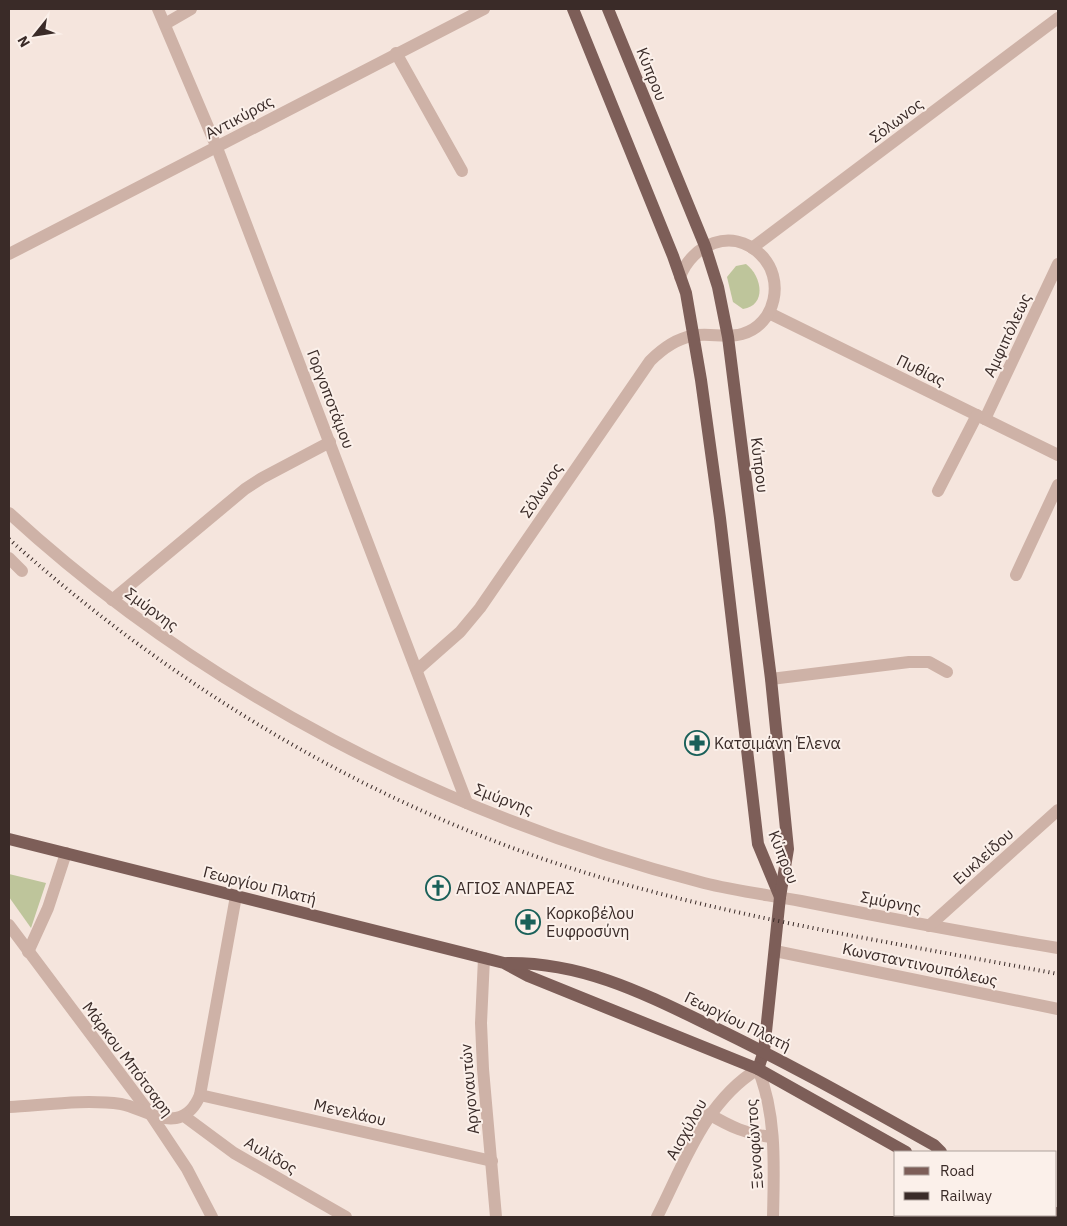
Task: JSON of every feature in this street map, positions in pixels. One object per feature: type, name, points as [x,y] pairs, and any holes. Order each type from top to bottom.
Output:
[{"type":"main road","name":"Κύπρου","points":[[573,9],[680,277],[694,335],[720,518],[758,844],[780,897]]},
{"type":"main road","name":"Κύπρου","points":[[608,9],[705,246],[718,287],[728,337],[771,679],[788,849],[780,897]]},
{"type":"main road","name":"Γεωργίου Πλατή","points":[[9,839],[504,963],[528,976],[758,1069],[904,1151]]},
{"type":"main road","points":[[758,1069],[764,1051],[780,897]]},
{"type":"main road","name":"Γεωργίου Πλατή","points":[[504,963],[534,962],[567,967],[592,974],[639,992],[764,1051],[934,1145],[940,1151]]},
{"type":"street","name":"Γοργοποτάμου","points":[[158,9],[217,148],[418,669],[467,803]]},
{"type":"street","points":[[165,24],[191,9]]},
{"type":"street","name":"Αντικύρας","points":[[9,254],[484,9]]},
{"type":"street","name":"Σόλωνος","points":[[752,248],[1058,18]]},
{"type":"street","points":[[396,53],[462,171]]},
{"type":"street","points":[[680,277],[693,255],[705,246],[726,240],[752,248],[766,260],[774,277],[775,296],[769,313],[750,331],[728,337],[694,335]]},
{"type":"street","name":"Αμφιπόλεως","points":[[938,491],[981,417],[1058,264]]},
{"type":"street","name":"Πυθίας","points":[[769,313],[1058,455]]},
{"type":"street","name":"Σόλωνος","points":[[418,669],[460,632],[480,608],[650,361],[667,346],[694,335]]},
{"type":"street","points":[[112,600],[245,489],[330,442]]},
{"type":"street","points":[[1016,575],[1058,485]]},
{"type":"street","name":"Σμύρνης","points":[[9,513],[112,600],[208,667],[305,726],[353,751],[467,803],[636,863],[708,884],[929,926],[1058,948]]},
{"type":"street","points":[[9,558],[22,571]]},
{"type":"street","points":[[771,679],[910,662],[929,662],[947,672]]},
{"type":"street","name":"Ευκλείδου","points":[[929,926],[1058,810]]},
{"type":"street","points":[[28,952],[48,908],[66,853]]},
{"type":"street","points":[[9,1107],[108,1103],[120,1104],[167,1118],[184,1116],[196,1103],[200,1095],[236,896]]},
{"type":"street","name":"Μάρκου Μπότσαρη","points":[[9,925],[149,1112],[187,1169],[212,1217]]},
{"type":"street","name":"Κωνσταντινουπόλεως","points":[[775,951],[1058,1009]]},
{"type":"street","name":"Αργοναυτών","points":[[484,958],[481,1023],[496,1217]]},
{"type":"street","name":"Αισχύλου","points":[[657,1217],[709,1114],[736,1084],[758,1069]]},
{"type":"street","name":"Ξενοφώντος","points":[[758,1069],[771,1110],[773,1217]]},
{"type":"street","name":"Μενελάου","points":[[200,1095],[492,1160]]},
{"type":"street","points":[[709,1114],[732,1128],[759,1136],[772,1137]]},
{"type":"street","name":"Αυλίδος","points":[[184,1116],[234,1154],[346,1217]]},
{"type":"green space","points":[[746,264],[758,282],[759,296],[756,302],[743,309],[733,302],[727,277],[736,266]]},
{"type":"green space","points":[[9,874],[46,883],[31,928],[9,897]]},
{"type":"railway","points":[[9,539],[75,595],[144,648],[216,698],[290,743],[367,785],[446,821],[527,853],[610,880],[665,895],[776,921],[1058,974]]},
{"type":"place","name":"Κατσιμάνη Έλενα","points":[[697,743]]},
{"type":"place","name":"ΑΓΙΟΣ ΑΝΔΡΕΑΣ","points":[[438,888]]},
{"type":"place","name":"Κορκοβέλου Ευφροσύνη","points":[[528,922]]}]
